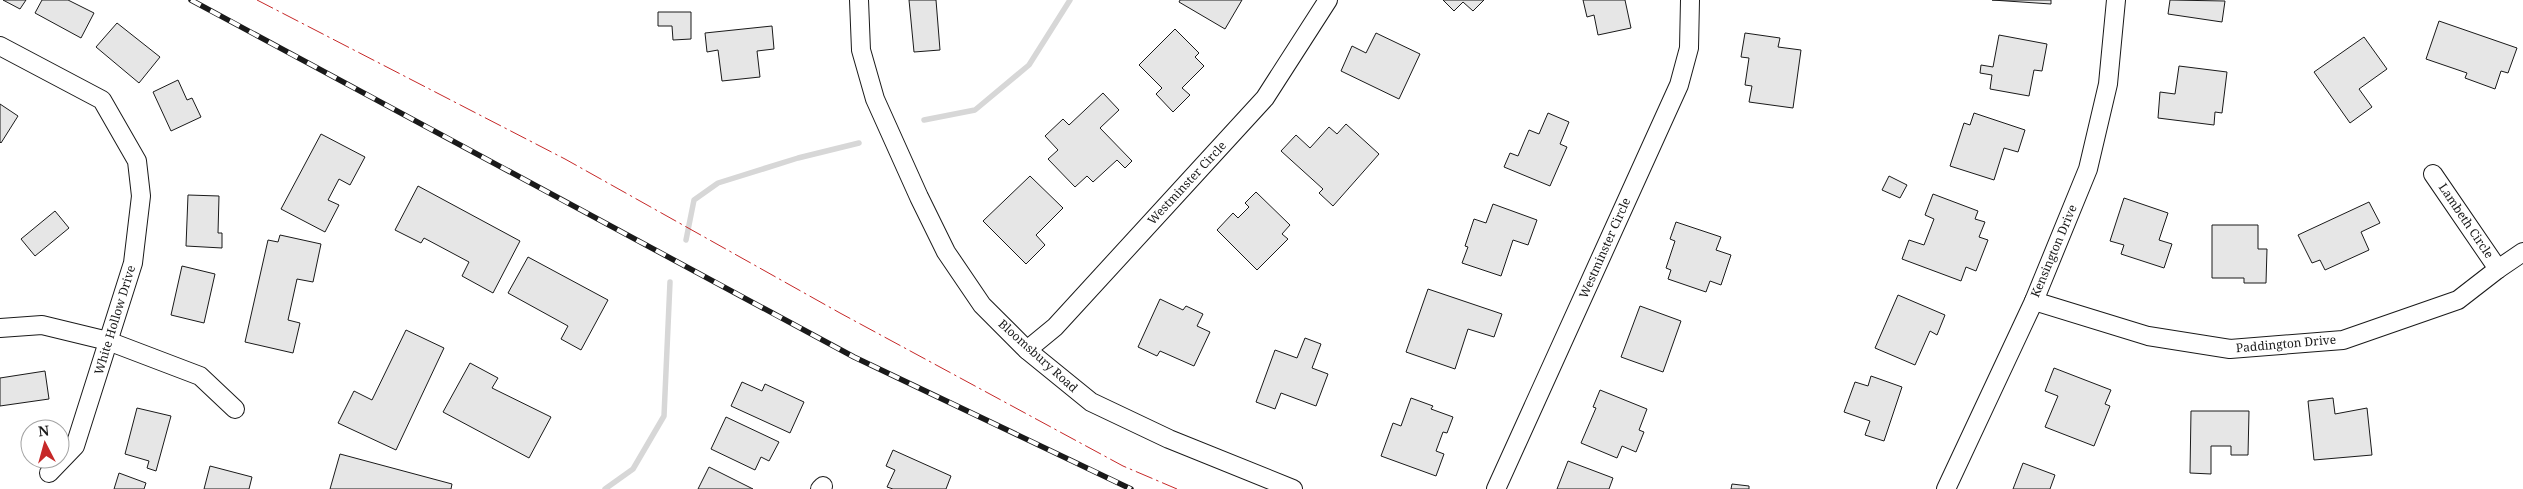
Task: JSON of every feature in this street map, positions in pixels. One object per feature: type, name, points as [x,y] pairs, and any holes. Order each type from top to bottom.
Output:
[{"type":"street","name":"Bloomsbury Road","points":[[860,0],[861,50],[876,99],[919,197],[946,252],[982,305],[1027,350],[1090,402],[1169,438],[1292,489]]},
{"type":"street","name":"Westminster Circle","points":[[1027,350],[1055,327],[1265,98],[1328,0]]},
{"type":"street","name":"Westminster Circle","points":[[1496,489],[1679,85],[1689,48],[1690,0]]},
{"type":"street","name":"Kensington Drive","points":[[1946,489],[2034,300],[2088,169],[2108,84],[2116,0]]},
{"type":"street","name":"White Hollow Drive","points":[[0,46],[102,100],[138,161],[141,196],[133,263],[75,446],[49,473]]},
{"type":"street","name":"Lambeth Circle","points":[[2433,174],[2498,269]]},
{"type":"street","name":"Paddington Drive","points":[[2034,300],[2148,336],[2230,349],[2343,340],[2458,300],[2523,252]]},
{"type":"street","points":[[0,328],[42,325],[108,341],[200,376],[235,408]]},
{"type":"building","points":[[3,0],[26,0],[20,9]]},
{"type":"building","points":[[42,0],[68,0],[94,13],[81,38],[35,13]]},
{"type":"building","points":[[909,0],[936,0],[940,50],[914,52]]},
{"type":"building","points":[[1180,0],[1242,0],[1225,29],[1179,2]]},
{"type":"building","points":[[1443,0],[1484,0],[1473,11],[1463,2],[1454,11]]},
{"type":"building","points":[[1583,0],[1625,0],[1631,28],[1598,35],[1594,15],[1587,17]]},
{"type":"building","points":[[1992,0],[2051,0],[2051,4]]},
{"type":"building","points":[[2170,0],[2225,1],[2222,22],[2168,14]]},
{"type":"building","points":[[658,12],[691,12],[691,39],[673,40],[672,26],[658,26]]},
{"type":"building","points":[[2439,21],[2517,48],[2508,73],[2501,71],[2495,89],[2465,78],[2467,73],[2426,59]]},
{"type":"building","points":[[117,23],[160,57],[139,83],[96,47]]},
{"type":"building","points":[[772,26],[774,49],[757,51],[760,77],[722,81],[718,50],[707,52],[705,33]]},
{"type":"building","points":[[1175,29],[1199,53],[1195,57],[1204,66],[1182,88],[1190,95],[1173,112],[1156,94],[1162,88],[1139,65]]},
{"type":"building","points":[[1376,33],[1420,54],[1399,99],[1341,71],[1352,46],[1366,53]]},
{"type":"building","points":[[1745,33],[1780,38],[1778,47],[1801,50],[1793,108],[1749,102],[1752,86],[1745,85],[1749,58],[1741,57]]},
{"type":"building","points":[[1999,35],[2047,44],[2042,71],[2034,70],[2029,96],[1990,89],[1992,75],[1980,73],[1981,65],[1993,67]]},
{"type":"building","points":[[2364,37],[2387,69],[2359,89],[2372,107],[2350,123],[2314,72]]},
{"type":"building","points":[[2179,66],[2227,72],[2222,113],[2215,112],[2214,125],[2158,118],[2160,92],[2175,94]]},
{"type":"building","points":[[178,80],[187,100],[192,98],[201,117],[171,131],[153,92]]},
{"type":"building","points":[[1103,93],[1119,110],[1100,128],[1132,161],[1125,168],[1117,160],[1093,182],[1087,176],[1075,187],[1048,159],[1058,150],[1045,136],[1063,119],[1069,125]]},
{"type":"building","points":[[0,104],[18,116],[1,143],[0,142]]},
{"type":"building","points":[[1548,113],[1569,122],[1560,144],[1567,147],[1550,186],[1504,167],[1510,153],[1518,156],[1529,130],[1539,134]]},
{"type":"building","points":[[1974,113],[2025,130],[2018,152],[2004,148],[1994,180],[1950,166],[1964,123],[1970,125]]},
{"type":"building","points":[[1346,124],[1379,154],[1333,206],[1319,193],[1323,189],[1281,151],[1296,135],[1310,148],[1329,127],[1337,134]]},
{"type":"building","points":[[321,134],[365,157],[350,185],[339,179],[328,200],[339,205],[325,232],[281,209]]},
{"type":"building","points":[[1030,176],[1063,208],[1036,235],[1045,245],[1026,264],[983,221]]},
{"type":"building","points":[[1889,176],[1907,185],[1900,198],[1882,190]]},
{"type":"building","points":[[418,186],[520,241],[493,293],[462,276],[469,262],[424,238],[421,243],[395,230]]},
{"type":"building","points":[[1256,192],[1290,225],[1282,234],[1288,239],[1257,270],[1217,230],[1233,213],[1238,218],[1249,207],[1245,203]]},
{"type":"building","points":[[1933,194],[1978,211],[1975,219],[1985,222],[1979,237],[1988,240],[1976,271],[1966,267],[1961,281],[1902,259],[1909,240],[1924,245],[1934,219],[1925,215]]},
{"type":"building","points":[[188,195],[219,196],[218,233],[222,233],[222,248],[186,246]]},
{"type":"building","points":[[2124,198],[2168,213],[2159,240],[2172,244],[2164,268],[2121,254],[2124,245],[2110,241]]},
{"type":"building","points":[[2369,202],[2380,223],[2361,232],[2369,250],[2325,270],[2320,260],[2312,263],[2298,235]]},
{"type":"building","points":[[1493,204],[1537,220],[1528,245],[1513,240],[1501,276],[1462,263],[1468,247],[1465,246],[1474,219],[1486,223]]},
{"type":"building","points":[[55,211],[69,228],[35,256],[21,239]]},
{"type":"building","points":[[1676,222],[1721,237],[1716,250],[1731,255],[1721,285],[1710,281],[1706,292],[1668,279],[1671,270],[1666,268],[1675,241],[1670,239]]},
{"type":"building","points":[[2212,225],[2258,225],[2258,249],[2267,249],[2266,283],[2244,283],[2244,278],[2212,278]]},
{"type":"building","points":[[280,235],[321,244],[313,282],[297,279],[288,320],[300,323],[293,353],[245,342],[268,240],[278,242]]},
{"type":"building","points":[[528,257],[608,300],[581,350],[561,339],[568,326],[508,293]]},
{"type":"building","points":[[182,266],[215,274],[204,323],[171,315]]},
{"type":"building","points":[[1428,289],[1502,314],[1494,337],[1468,329],[1455,369],[1406,352]]},
{"type":"building","points":[[1898,295],[1945,315],[1937,335],[1930,331],[1915,365],[1875,348]]},
{"type":"building","points":[[1160,299],[1183,310],[1186,306],[1203,314],[1197,326],[1210,332],[1194,366],[1160,351],[1157,356],[1138,347]]},
{"type":"building","points":[[1640,306],[1681,321],[1663,372],[1621,357]]},
{"type":"building","points":[[406,330],[444,348],[396,450],[338,423],[354,391],[372,400]]},
{"type":"building","points":[[1305,338],[1321,344],[1312,368],[1328,374],[1316,406],[1281,393],[1275,409],[1256,402],[1275,350],[1297,358]]},
{"type":"building","points":[[470,363],[498,378],[492,388],[551,417],[529,458],[443,412]]},
{"type":"building","points":[[2054,368],[2111,390],[2105,404],[2110,406],[2094,446],[2045,427],[2058,396],[2045,391]]},
{"type":"building","points":[[45,371],[49,399],[0,406],[0,378]]},
{"type":"building","points":[[1871,376],[1902,387],[1884,441],[1865,435],[1870,421],[1844,412],[1855,382],[1868,386]]},
{"type":"building","points":[[742,382],[762,391],[765,384],[804,402],[790,433],[731,406]]},
{"type":"building","points":[[1600,390],[1647,409],[1639,430],[1644,432],[1636,452],[1622,446],[1617,458],[1581,443],[1596,408],[1593,407]]},
{"type":"building","points":[[1411,398],[1433,406],[1431,409],[1453,417],[1447,433],[1443,432],[1436,451],[1444,454],[1436,476],[1381,456],[1393,423],[1401,426]]},
{"type":"building","points":[[2333,398],[2335,414],[2367,408],[2372,455],[2314,460],[2308,401]]},
{"type":"building","points":[[137,408],[171,416],[156,471],[147,468],[149,461],[125,454]]},
{"type":"building","points":[[2191,411],[2249,411],[2248,455],[2231,455],[2231,446],[2211,446],[2211,474],[2190,473]]},
{"type":"building","points":[[726,417],[779,442],[769,461],[761,457],[755,470],[711,449]]},
{"type":"building","points":[[893,450],[951,476],[946,489],[893,489],[887,487],[895,470],[886,466]]},
{"type":"building","points":[[340,454],[452,484],[451,489],[330,489]]},
{"type":"building","points":[[1568,461],[1613,478],[1609,489],[1557,489]]},
{"type":"building","points":[[2023,463],[2055,475],[2050,489],[2013,489]]},
{"type":"building","points":[[210,466],[252,477],[249,489],[204,489]]},
{"type":"building","points":[[709,467],[753,489],[698,489]]},
{"type":"building","points":[[119,473],[146,483],[144,489],[114,489]]},
{"type":"building","points":[[1732,484],[1749,486],[1749,489],[1731,489]]},
{"type":"waterway","points":[[924,120],[975,110],[1029,65],[1070,0]]},
{"type":"waterway","points":[[686,240],[694,200],[718,183],[798,158],[859,143]]},
{"type":"waterway","points":[[605,489],[633,469],[664,416],[670,282]]},
{"type":"railway","points":[[191,0],[854,357],[1131,489]]},
{"type":"power","points":[[257,0],[565,159],[840,313],[1123,466],[1177,489]]}]
